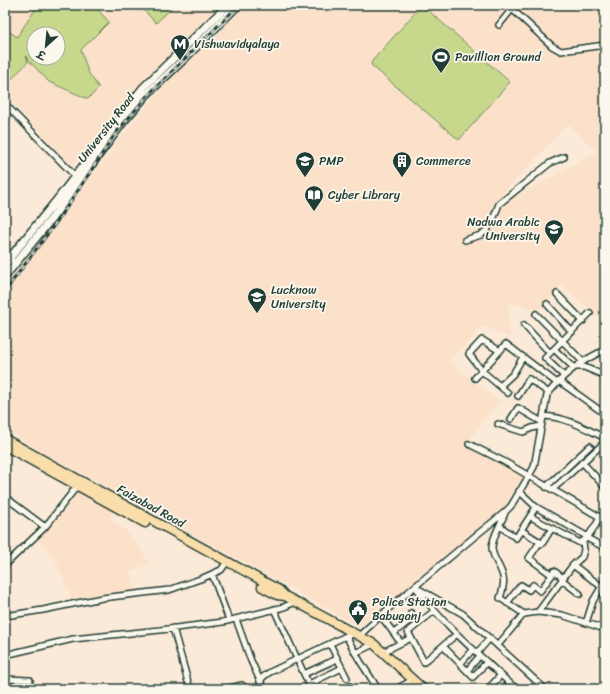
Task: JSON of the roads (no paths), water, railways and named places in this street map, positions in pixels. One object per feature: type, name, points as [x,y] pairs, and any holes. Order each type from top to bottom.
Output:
[{"type":"main road","name":"University Road","points":[[77,179],[125,110],[143,88],[228,5]]},
{"type":"main road","name":"University Road","points":[[5,276],[9,260],[46,219],[142,99],[238,5]]},
{"type":"main road","name":"Faizabad Road","points":[[6,443],[225,564],[279,590],[285,596],[353,635],[374,644],[423,689]]},
{"type":"street","points":[[499,25],[512,9],[560,52],[605,45]]},
{"type":"street","points":[[5,104],[77,179]]},
{"type":"street","points":[[465,240],[481,236],[488,230],[498,204],[550,163],[564,157]]},
{"type":"street","points":[[558,294],[583,321]]},
{"type":"street","points":[[547,304],[572,332]]},
{"type":"street","points":[[564,376],[544,358],[590,313]]},
{"type":"street","points":[[536,314],[582,361]]},
{"type":"street","points":[[524,325],[552,351],[573,367],[584,367],[601,374],[605,370]]},
{"type":"street","points":[[500,351],[482,340],[469,354],[482,371],[508,393]]},
{"type":"street","points":[[475,378],[506,344],[605,414]]},
{"type":"street","points":[[260,682],[263,677],[270,672],[353,635],[381,616],[505,512],[511,506],[534,467],[543,416],[549,393],[573,367],[605,350]]},
{"type":"street","points":[[500,386],[513,374],[523,357]]},
{"type":"street","points":[[518,396],[529,379],[549,393]]},
{"type":"street","points":[[511,420],[518,408],[542,424]]},
{"type":"street","points":[[543,416],[555,416],[581,426],[605,438]]},
{"type":"street","points":[[498,424],[523,432],[542,424]]},
{"type":"street","points":[[552,490],[605,442]]},
{"type":"street","points":[[469,444],[603,518],[586,539],[580,543],[531,517]]},
{"type":"street","points":[[546,487],[590,446]]},
{"type":"street","points":[[582,462],[605,487]]},
{"type":"street","points":[[5,565],[45,527],[79,483]]},
{"type":"street","points":[[519,491],[536,507],[586,539],[605,548]]},
{"type":"street","points":[[5,497],[45,527]]},
{"type":"street","points":[[500,526],[516,538],[531,517],[536,507]]},
{"type":"street","points":[[505,512],[492,542],[493,558],[504,578],[500,598],[524,614],[538,612],[562,615],[605,629]]},
{"type":"street","points":[[521,530],[542,544],[552,528]]},
{"type":"street","points":[[538,612],[573,565],[582,557],[586,539]]},
{"type":"street","points":[[540,542],[529,558],[552,575]]},
{"type":"street","points":[[5,616],[102,598],[169,590],[221,570],[225,564]]},
{"type":"street","points":[[573,565],[602,588]]},
{"type":"street","points":[[507,603],[521,585],[528,590],[533,585],[540,591],[554,571],[580,594]]},
{"type":"street","points":[[212,574],[229,620]]},
{"type":"street","points":[[586,623],[593,602],[605,581]]},
{"type":"street","points":[[415,587],[434,611],[516,689]]},
{"type":"street","points":[[415,587],[463,614],[545,689]]},
{"type":"street","points":[[5,655],[73,639],[173,628],[236,619],[295,602]]},
{"type":"street","points":[[274,609],[311,689]]},
{"type":"street","points":[[434,611],[408,632],[424,662],[457,634]]},
{"type":"street","points":[[498,645],[524,614]]},
{"type":"street","points":[[394,633],[413,615],[420,622]]},
{"type":"street","points":[[381,616],[401,643]]},
{"type":"street","points":[[236,619],[251,661],[264,689]]},
{"type":"street","points":[[173,628],[190,689]]},
{"type":"street","points":[[353,635],[355,653],[378,689]]},
{"type":"street","points":[[383,652],[411,638]]},
{"type":"street","points":[[460,664],[490,638]]},
{"type":"street","points":[[330,644],[347,678]]},
{"type":"street","points":[[355,653],[374,644]]},
{"type":"street","points":[[443,646],[473,677],[487,662]]},
{"type":"street","points":[[304,674],[337,659]]},
{"type":"street","points":[[467,671],[477,659]]},
{"type":"street","points":[[309,684],[342,668]]},
{"type":"street","points":[[490,688],[501,675]]},
{"type":"street","points":[[5,679],[30,680]]},
{"type":"street","points":[[396,689],[413,680]]},
{"type":"street","points":[[226,689],[242,685],[248,689]]},
{"type":"railway","points":[[5,291],[61,216],[115,134],[147,96],[239,5]]},
{"type":"place","name":"Vishwavidyalaya","points":[[180,61]]},
{"type":"place","name":"Pavillion Ground","points":[[441,74]]},
{"type":"place","name":"PMP","points":[[305,178]]},
{"type":"place","name":"Commerce","points":[[402,178]]},
{"type":"place","name":"Cyber Library","points":[[314,212]]},
{"type":"place","name":"Nadwa Arabic University","points":[[554,246]]},
{"type":"place","name":"Lucknow University","points":[[257,314]]},
{"type":"place","name":"Police Station Babuganj","points":[[358,626]]}]
